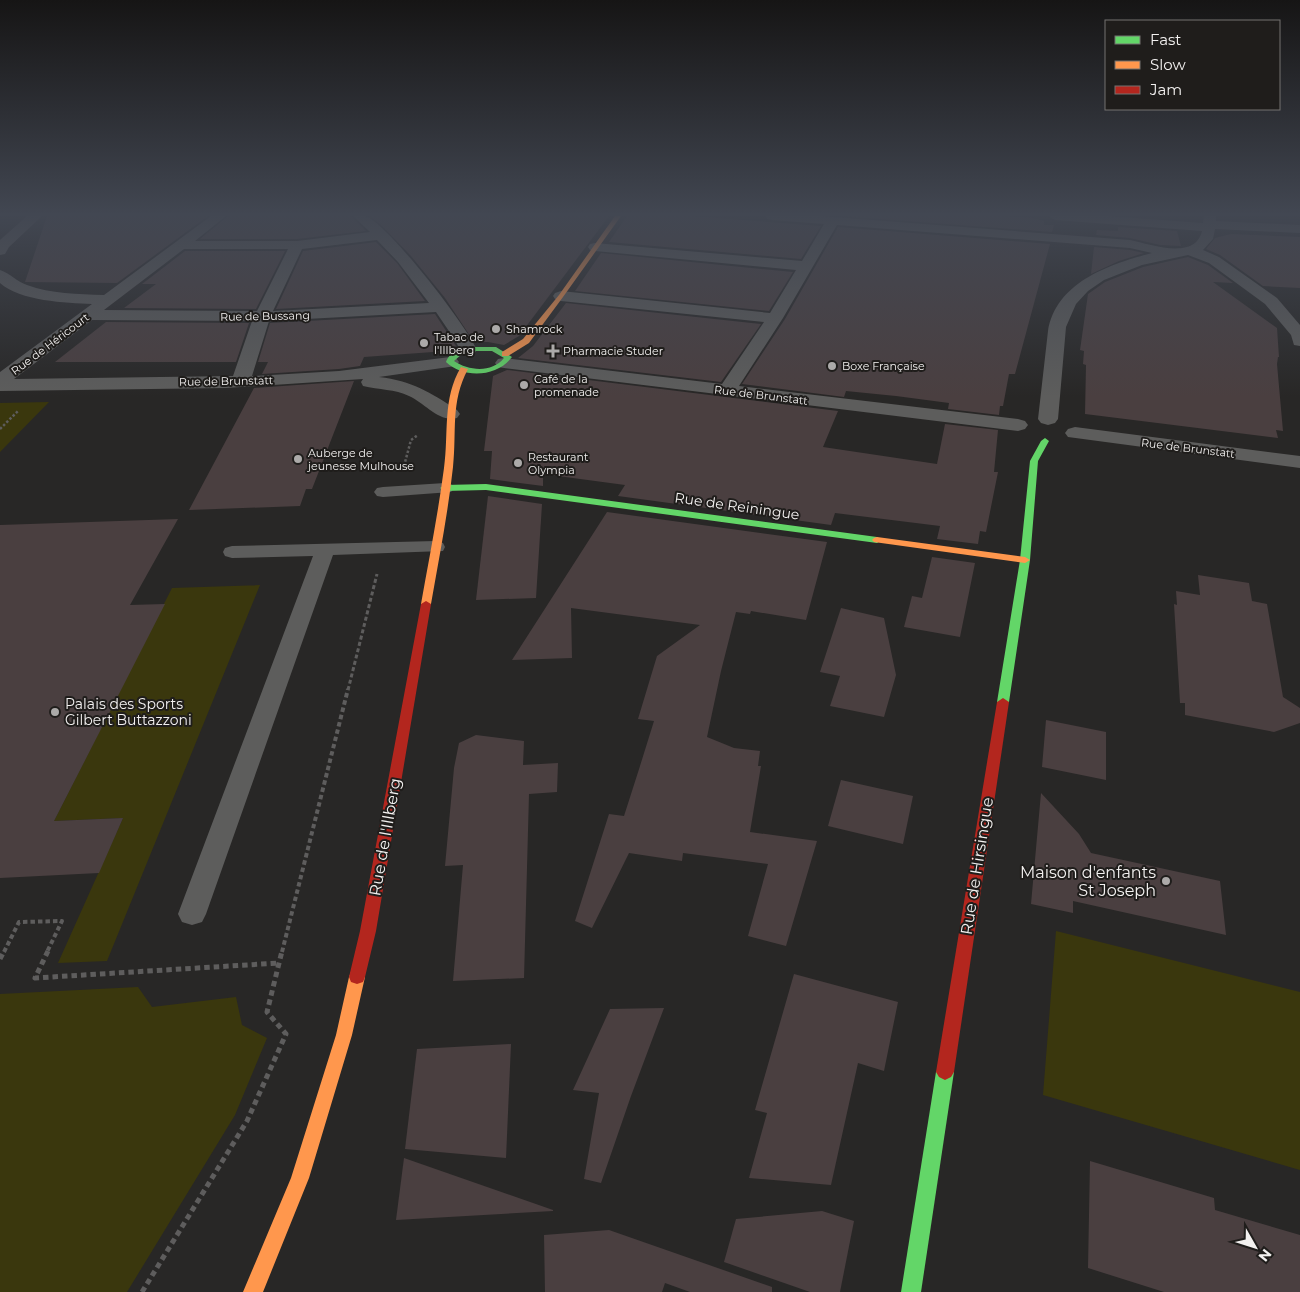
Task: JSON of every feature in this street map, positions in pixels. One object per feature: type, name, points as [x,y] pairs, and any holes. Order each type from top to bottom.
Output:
[{"type":"street","points":[[1,276],[5,282],[36,293],[70,299],[107,300]]},
{"type":"street","name":"Rue de Héricourt","points":[[0,381],[139,276]]},
{"type":"street","points":[[241,381],[262,317],[282,276]]},
{"type":"street","points":[[418,276],[464,340],[468,350]]},
{"type":"street","points":[[505,359],[493,349],[468,350],[454,355],[457,366],[482,370],[505,359],[526,341],[575,276]]},
{"type":"street","points":[[726,390],[775,318],[800,276]]},
{"type":"street","points":[[1048,419],[1058,322],[1069,304],[1092,281],[1101,276]]},
{"type":"street","points":[[1237,276],[1271,301],[1299,334],[1300,341]]},
{"type":"street","points":[[561,296],[775,318]]},
{"type":"street","name":"Rue de Bussang","points":[[89,315],[262,317],[440,307]]},
{"type":"street","name":"Rue de Brunstatt","points":[[505,359],[726,390],[1018,425]]},
{"type":"street","name":"Rue de Brunstatt","points":[[0,386],[314,378],[457,366]]},
{"type":"street","name":"Rue de l'Illberg","points":[[253,1292],[300,1178],[344,1035],[368,931],[436,547],[449,463],[450,414],[457,366]]},
{"type":"street","points":[[314,378],[388,384],[407,388],[425,396],[450,414]]},
{"type":"street","points":[[1048,419],[1069,426],[1075,433],[1070,439],[1063,441],[1045,441],[1022,433],[1018,425],[1026,420],[1048,419]]},
{"type":"street","name":"Rue de Brunstatt","points":[[1075,433],[1300,462]]},
{"type":"street","name":"Rue de Hirsingue","points":[[911,1292],[1025,560],[1034,461],[1045,441]]},
{"type":"street","name":"Rue de Reiningue","points":[[445,488],[486,487],[1025,560]]},
{"type":"lane","points":[[390,492],[445,488]]},
{"type":"lane","points":[[232,552],[436,547]]},
{"type":"lane","points":[[192,914],[325,550]]},
{"type":"path","points":[[390,492],[411,440],[450,414]]},
{"type":"path","points":[[142,1292],[247,1121],[286,1034],[267,1012],[383,549]]},
{"type":"path","points":[[0,958],[19,922],[62,921],[35,978],[279,963]]},
{"type":"shaded area","points":[[49,402],[0,452],[0,403]]},
{"type":"shaded area","points":[[260,585],[107,961],[58,963],[123,818],[54,821],[172,588]]},
{"type":"shaded area","points":[[1056,931],[1300,992],[1300,1170],[1043,1095]]},
{"type":"shaded area","points":[[138,987],[152,1007],[236,997],[242,1025],[267,1038],[235,1115],[127,1292],[0,1292],[0,994]]},
{"type":"building","points":[[27,276],[126,276],[117,283],[25,282]]},
{"type":"building","points":[[152,276],[272,276],[256,309],[124,308],[156,284],[142,284]]},
{"type":"building","points":[[291,276],[407,276],[425,301],[276,309]]},
{"type":"building","points":[[427,276],[564,276],[519,336],[504,345],[474,342],[445,298]]},
{"type":"building","points":[[585,276],[790,276],[769,311],[575,291]]},
{"type":"building","points":[[810,276],[1041,276],[1015,374],[1009,374],[1003,406],[1000,406],[999,415],[948,409],[949,403],[896,396],[846,391],[844,397],[742,384],[785,319]]},
{"type":"building","points":[[1119,276],[1224,276],[1233,283],[1213,282],[1277,328],[1279,357],[1277,364],[1283,431],[1276,430],[1278,438],[1085,414],[1086,365],[1083,364],[1084,351],[1080,350],[1088,294],[1105,282]]},
{"type":"building","points":[[1250,276],[1300,276],[1300,288],[1263,286]]},
{"type":"building","points":[[566,303],[761,324],[721,382],[518,358],[533,346]]},
{"type":"building","points":[[435,314],[456,346],[447,351],[364,357],[360,366],[339,369],[262,374],[268,362],[258,362],[270,323]]},
{"type":"building","points":[[106,322],[249,323],[236,362],[55,362]]},
{"type":"building","points":[[507,370],[838,411],[823,447],[937,464],[945,424],[998,430],[994,472],[998,472],[986,532],[980,531],[978,544],[937,539],[940,526],[835,513],[831,525],[618,496],[625,485],[543,474],[543,486],[490,479],[492,451],[484,451],[493,376]]},
{"type":"building","points":[[354,381],[312,489],[306,489],[300,506],[189,510],[254,388]]},
{"type":"building","points":[[488,496],[542,504],[536,598],[476,600]]},
{"type":"building","points":[[607,512],[827,542],[806,620],[751,611],[750,614],[736,612],[707,737],[734,748],[760,751],[758,766],[761,766],[750,832],[817,841],[786,946],[748,936],[768,864],[683,853],[682,861],[629,853],[592,928],[575,921],[609,814],[624,816],[654,721],[638,719],[657,656],[700,625],[571,608],[572,658],[512,660]]},
{"type":"building","name":"Palais des Sports Gilbert Buttazzoni","points":[[178,519],[130,605],[165,604],[54,821],[123,818],[99,873],[0,878],[0,525]]},
{"type":"building","points":[[932,557],[975,563],[960,637],[904,627],[912,596],[922,598]]},
{"type":"building","points":[[1198,575],[1249,583],[1252,601],[1267,604],[1283,697],[1300,708],[1300,723],[1274,732],[1185,715],[1185,703],[1180,703],[1174,604],[1177,605],[1176,591],[1200,595]]},
{"type":"building","points":[[841,608],[884,618],[896,675],[884,717],[830,706],[840,676],[820,672]]},
{"type":"building","points":[[1046,720],[1106,732],[1106,780],[1042,767]]},
{"type":"building","points":[[476,735],[524,741],[523,765],[558,763],[557,792],[529,794],[524,978],[453,981],[463,865],[445,866],[454,768],[459,743]]},
{"type":"building","points":[[841,780],[913,796],[903,844],[828,826]]},
{"type":"building","points":[[1041,793],[1079,834],[1091,853],[1220,881],[1226,935],[1073,901],[1073,913],[1031,904]]},
{"type":"building","points":[[794,974],[898,1002],[884,1071],[858,1063],[831,1185],[749,1178],[767,1113],[755,1110]]},
{"type":"building","points":[[664,1008],[601,1183],[584,1179],[599,1093],[573,1090],[610,1009]]},
{"type":"building","points":[[511,1044],[506,1158],[405,1149],[417,1049]]},
{"type":"building","points":[[404,1158],[553,1210],[553,1211],[396,1220]]},
{"type":"building","points":[[1090,1161],[1214,1198],[1215,1210],[1300,1235],[1300,1292],[1164,1292],[1088,1268]]},
{"type":"building","points":[[822,1211],[854,1221],[840,1292],[810,1292],[724,1262],[736,1219]]},
{"type":"building","points":[[609,1230],[772,1287],[772,1292],[690,1292],[665,1283],[662,1292],[545,1292],[544,1235]]},
{"type":"traffic: fast","points":[[476,349],[493,349],[508,357],[497,367],[481,371],[464,369],[450,362],[451,358],[460,352],[476,349]]},
{"type":"traffic: fast","points":[[1003,702],[1025,560],[1034,461],[1045,441]]},
{"type":"traffic: fast","points":[[445,488],[486,487],[877,540]]},
{"type":"traffic: fast","points":[[911,1292],[945,1072]]},
{"type":"traffic: slow","points":[[505,354],[526,341],[575,276]]},
{"type":"traffic: slow","points":[[426,604],[449,466],[450,417],[454,393],[464,369]]},
{"type":"traffic: slow","points":[[877,540],[1025,560]]},
{"type":"traffic: slow","points":[[253,1292],[300,1178],[344,1035],[357,977]]},
{"type":"traffic: jam","points":[[357,977],[368,931],[426,604]]},
{"type":"traffic: jam","points":[[945,1072],[1003,702]]},
{"type":"place","name":"Shamrock","points":[[496,329]]},
{"type":"place","name":"Tabac de l'Illberg","points":[[424,343]]},
{"type":"place","name":"Pharmacie Studer","points":[[553,351]]},
{"type":"place","name":"Boxe Française","points":[[832,366]]},
{"type":"place","name":"Café de la promenade","points":[[524,385]]},
{"type":"place","name":"Auberge de jeunesse Mulhouse","points":[[298,459]]},
{"type":"place","name":"Restaurant Olympia","points":[[518,463]]},
{"type":"place","name":"Palais des Sports Gilbert Buttazzoni","points":[[55,712]]},
{"type":"place","name":"Maison d'enfants St Joseph","points":[[1166,881]]}]
